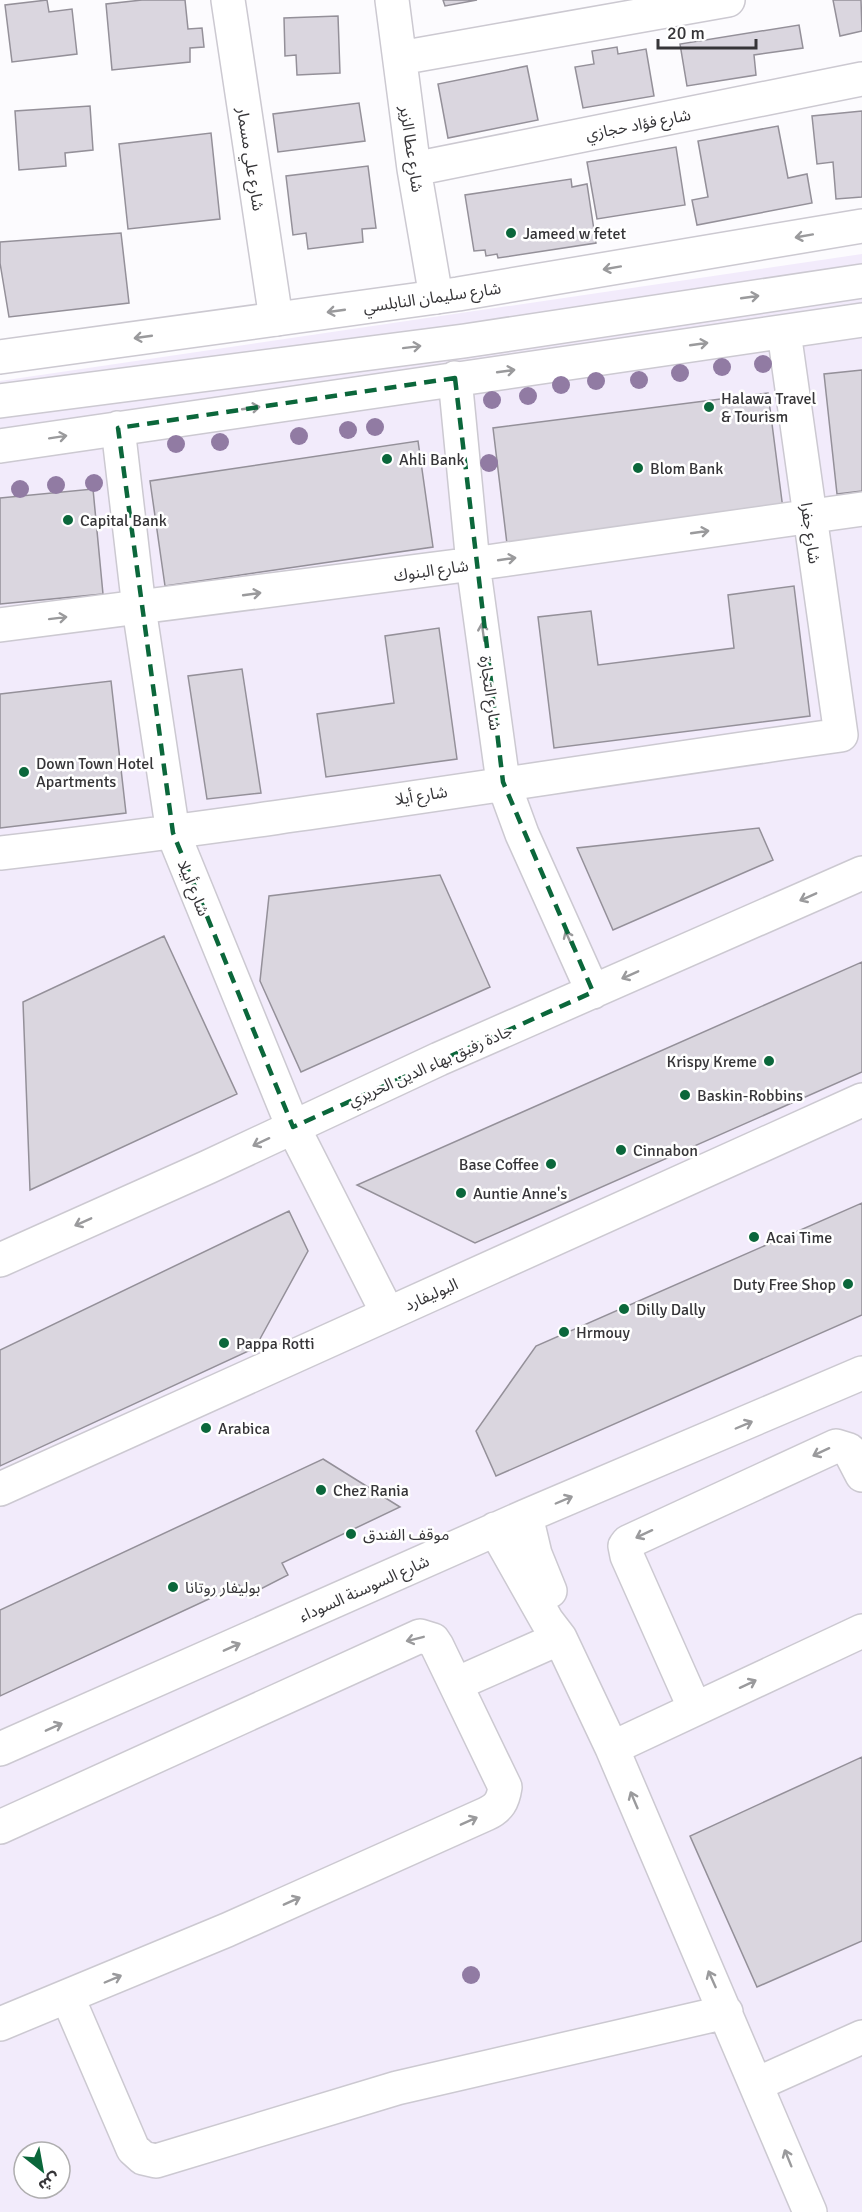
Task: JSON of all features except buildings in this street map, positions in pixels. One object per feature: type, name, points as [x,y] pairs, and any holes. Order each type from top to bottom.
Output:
[{"type":"street","name":"شارع علي مسمار","points":[[228,0],[276,319]]},
{"type":"street","name":"شارع عطا الزير","points":[[392,0],[414,169],[436,297]]},
{"type":"street","points":[[400,58],[728,0]]},
{"type":"street","name":"شارع فؤاد حجازي","points":[[414,169],[862,79]]},
{"type":"street","name":"شارع سليمان النابلسي","points":[[0,357],[436,297],[862,226]]},
{"type":"street","points":[[0,400],[464,341],[862,281]]},
{"type":"street","points":[[0,446],[862,320]]},
{"type":"street","name":"شارع جفرا","points":[[784,332],[808,517],[841,735]]},
{"type":"street","name":"شارع التجارة","points":[[455,378],[473,564],[503,782],[522,834],[593,992]]},
{"type":"street","name":"شارع أبيلا","points":[[117,428],[139,608],[173,833],[293,1127],[388,1314]]},
{"type":"street","name":"شارع البنوك","points":[[0,625],[473,564],[862,509]]},
{"type":"street","name":"شارع أيلا","points":[[0,853],[173,833],[503,782],[841,735]]},
{"type":"street","name":"جادة رفيق بهاء الدين الحريري","points":[[0,1258],[862,873]]},
{"type":"street","name":"البوليفارد","points":[[0,1489],[862,1100]]},
{"type":"street","name":"شارع السوسنة السوداء","points":[[0,1749],[495,1529],[862,1373]]},
{"type":"street","points":[[694,1709],[627,1556],[625,1546],[633,1540],[836,1446],[849,1450],[862,1475]]},
{"type":"street","points":[[526,1516],[540,1568],[561,1617],[560,1638]]},
{"type":"street","points":[[495,1529],[547,1621],[560,1638],[612,1748],[758,2084],[810,2212]]},
{"type":"street","points":[[612,1748],[862,1631]]},
{"type":"street","points":[[0,1827],[413,1638],[427,1636],[433,1640],[456,1684],[505,1786],[503,1798],[496,1809],[227,1930],[68,1998],[0,2024]]},
{"type":"street","points":[[456,1684],[560,1638]]},
{"type":"street","points":[[68,1998],[133,2149],[143,2158],[156,2161],[397,2088],[726,2012]]},
{"type":"street","points":[[758,2084],[862,2037]]},
{"type":"highlighted area","points":[[455,378],[503,782],[593,992],[293,1127],[173,833],[118,428]]},
{"type":"shaded area","points":[[862,254],[862,2212],[0,2212],[0,381]]},
{"type":"place","name":"Jameed w fetet","points":[[511,233]]},
{"type":"place","name":"Halawa Travel & Tourism","points":[[709,407]]},
{"type":"place","name":"Ahli Bank","points":[[387,459]]},
{"type":"place","name":"Blom Bank","points":[[638,468]]},
{"type":"place","name":"Capital Bank","points":[[68,520]]},
{"type":"place","name":"Down Town Hotel Apartments","points":[[24,772]]},
{"type":"place","name":"Krispy Kreme","points":[[769,1061]]},
{"type":"place","name":"Baskin-Robbins","points":[[685,1095]]},
{"type":"place","name":"Cinnabon","points":[[621,1150]]},
{"type":"place","name":"Base Coffee","points":[[551,1164]]},
{"type":"place","name":"Auntie Anne's","points":[[461,1193]]},
{"type":"place","name":"Acai Time","points":[[754,1237]]},
{"type":"place","name":"Duty Free Shop","points":[[848,1284]]},
{"type":"place","name":"Dilly Dally","points":[[624,1309]]},
{"type":"place","name":"Hrmouy","points":[[564,1332]]},
{"type":"place","name":"Pappa Rotti","points":[[224,1343]]},
{"type":"place","name":"Arabica","points":[[206,1428]]},
{"type":"place","name":"Chez Rania","points":[[321,1490]]},
{"type":"place","name":"موقف الفندق","points":[[351,1534]]},
{"type":"place","name":"بوليفار روتانا","points":[[173,1587]]}]
